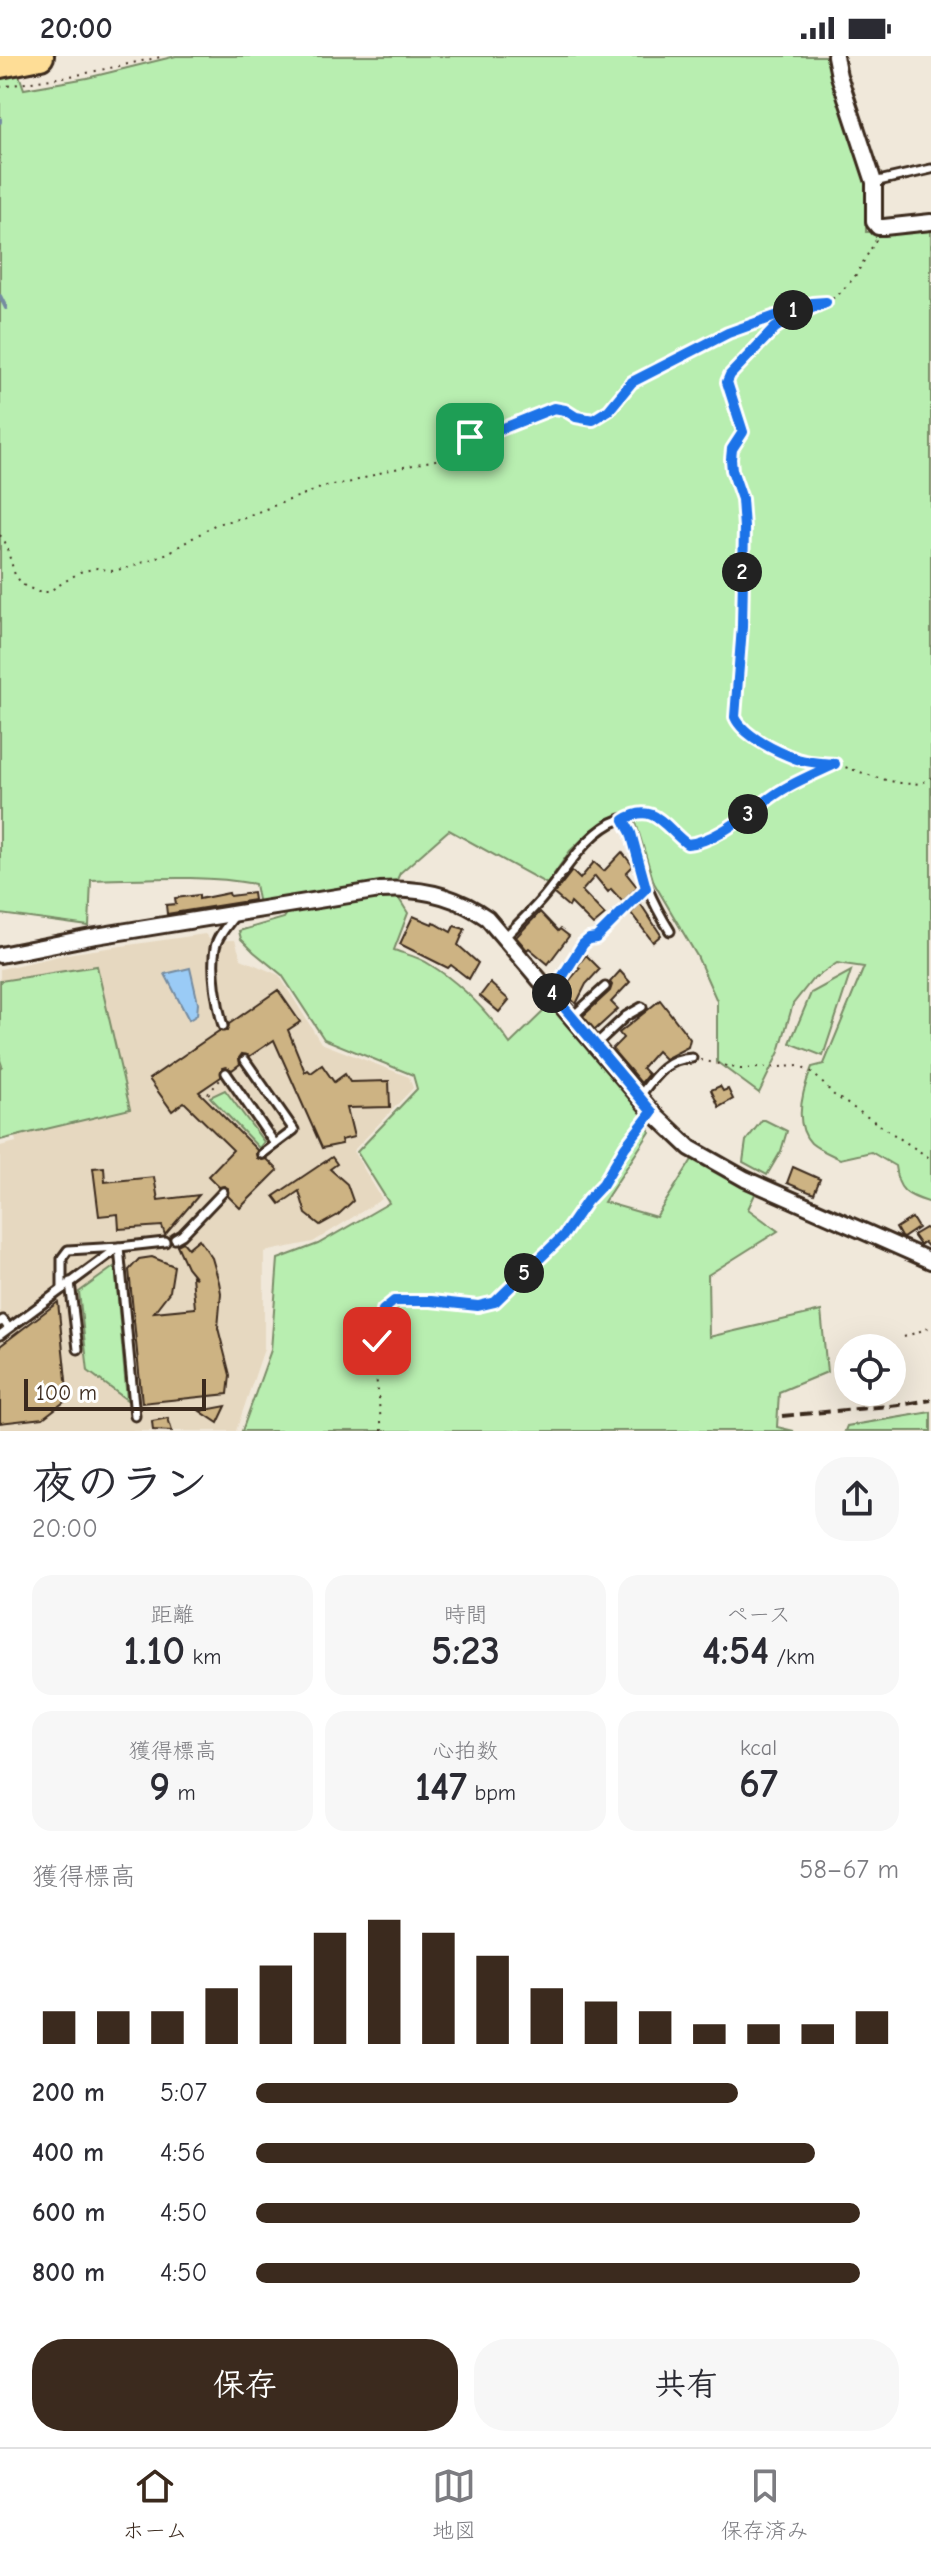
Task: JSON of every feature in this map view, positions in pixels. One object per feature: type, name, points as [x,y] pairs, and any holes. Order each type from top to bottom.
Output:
[{"type":"highway","points":[[0,64],[40,56]]},
{"type":"street","points":[[835,56],[874,182],[873,218],[878,227],[931,222]]},
{"type":"street","points":[[0,955],[96,936],[401,889],[457,900],[487,918],[505,937],[594,1046],[652,1112],[690,1148],[745,1179],[931,1261]]},
{"type":"lane","points":[[874,182],[931,169]]},
{"type":"lane","points":[[505,937],[594,837],[613,822],[624,820],[631,833],[646,888],[670,931]]},
{"type":"lane","points":[[552,993],[583,944],[596,938],[646,888]]},
{"type":"lane","points":[[223,1026],[216,990],[215,948],[225,927],[236,915]]},
{"type":"lane","points":[[572,1017],[605,987]]},
{"type":"lane","points":[[594,1046],[626,1016],[642,1007]]},
{"type":"lane","points":[[639,1097],[656,1074],[670,1062],[692,1058]]},
{"type":"lane","points":[[245,1060],[294,1130],[262,1154]]},
{"type":"lane","points":[[224,1076],[275,1144]]},
{"type":"lane","points":[[175,1239],[223,1192]]},
{"type":"lane","points":[[62,1289],[62,1258],[68,1250],[165,1242]]},
{"type":"lane","points":[[0,1335],[119,1247]]},
{"type":"lane","points":[[119,1247],[135,1416]]},
{"type":"lane","points":[[70,1282],[78,1349]]},
{"type":"lane","points":[[0,1322],[3,1320],[8,1327]]},
{"type":"path","points":[[0,87],[165,56]]},
{"type":"path","points":[[878,227],[874,246],[854,278],[837,296],[775,328],[738,366],[727,382],[743,432],[732,449],[731,459],[742,499],[744,528],[742,627],[735,717],[739,726],[755,739],[799,760],[835,764],[886,780],[919,785],[931,778]]},
{"type":"path","points":[[0,535],[15,575],[23,585],[38,592],[48,592],[80,572],[97,568],[112,571],[139,564],[168,553],[216,524],[242,518],[326,486],[440,459],[470,437],[496,431],[554,408],[593,420],[609,410],[632,382],[728,333],[812,303],[826,302]]},
{"type":"path","points":[[624,820],[639,812],[647,813],[668,825],[687,844],[696,844],[781,791],[835,764]]},
{"type":"path","points":[[692,1058],[740,1069],[799,1066],[814,1074],[834,1095],[931,1159]]},
{"type":"path","points":[[208,1094],[224,1076]]},
{"type":"path","points":[[382,1431],[375,1366],[383,1310],[394,1301],[406,1300],[478,1306],[495,1302],[563,1236],[652,1112]]},
{"type":"path","points":[[906,1336],[931,1327]]},
{"type":"shaded area","points":[[205,934],[210,940],[235,940],[241,959],[279,975],[321,1043],[409,1077],[413,1088],[353,1151],[382,1199],[313,1242],[264,1252],[264,1349],[236,1431],[0,1431],[0,1146],[16,1142],[0,1073],[0,969],[73,953]]},
{"type":"green space","points":[[0,56],[18,72],[24,89],[87,78],[176,56],[828,56],[867,178],[866,232],[931,230],[931,1203],[905,1192],[895,1166],[871,1152],[840,1159],[811,1143],[802,1126],[801,1106],[812,1067],[824,1064],[864,967],[837,963],[812,980],[793,1004],[779,1052],[759,1093],[717,1062],[717,1001],[697,956],[654,883],[632,810],[591,831],[570,851],[547,884],[449,830],[400,873],[395,884],[259,905],[255,884],[235,881],[173,878],[91,880],[89,926],[0,914]]},
{"type":"green space","points":[[396,894],[408,913],[394,950],[425,962],[452,980],[493,1021],[510,1044],[551,1004],[641,1113],[650,1132],[604,1202],[656,1217],[693,1158],[756,1192],[748,1209],[778,1231],[708,1275],[709,1337],[821,1311],[827,1372],[779,1392],[777,1427],[794,1431],[242,1431],[271,1350],[278,1259],[318,1244],[389,1203],[357,1152],[417,1089],[413,1075],[324,1039],[282,975],[241,939],[239,931],[284,918],[288,912]]},
{"type":"green space","points":[[97,966],[130,1109],[0,1140],[0,981]]},
{"type":"green space","points":[[851,971],[823,1056],[790,1043],[811,993]]},
{"type":"green space","points":[[225,1090],[264,1142],[259,1148],[210,1097]]},
{"type":"green space","points":[[762,1120],[787,1131],[781,1151],[767,1175],[743,1162],[746,1141]]},
{"type":"green space","points":[[115,1266],[127,1400],[88,1371],[79,1292]]},
{"type":"green space","points":[[931,1412],[931,1431],[845,1431],[847,1426]]},
{"type":"water","points":[[190,968],[198,1003],[197,1015],[189,1020],[165,974]]},
{"type":"building","points":[[622,852],[633,866],[626,873],[637,887],[623,902],[611,889],[608,892],[595,876],[582,891],[605,915],[593,925],[571,903],[569,907],[554,894],[572,871],[580,879],[594,862],[604,871]]},
{"type":"building","points":[[229,893],[230,896],[253,893],[254,900],[167,914],[166,905],[176,904],[175,898],[199,895],[199,899]]},
{"type":"building","points":[[640,903],[661,935],[653,942],[631,913]]},
{"type":"building","points":[[540,912],[558,931],[560,929],[569,936],[548,964],[529,948],[527,950],[516,937]]},
{"type":"building","points":[[413,916],[451,932],[454,926],[465,929],[458,945],[478,963],[469,979],[451,965],[448,968],[400,944]]},
{"type":"building","points":[[586,955],[600,969],[586,984],[576,1004],[562,989],[580,968],[577,966]]},
{"type":"building","points":[[620,971],[630,982],[611,1002],[618,1009],[595,1030],[583,1016],[610,991],[610,982]]},
{"type":"building","points":[[490,983],[509,1000],[499,1012],[480,996]]},
{"type":"building","points":[[278,990],[300,1022],[288,1030],[305,1072],[308,1070],[311,1073],[322,1065],[334,1082],[345,1074],[350,1082],[389,1081],[390,1107],[347,1108],[354,1137],[341,1140],[342,1144],[322,1148],[274,1040],[250,1056],[242,1054],[240,1064],[232,1070],[222,1068],[221,1077],[199,1092],[257,1150],[257,1158],[267,1159],[278,1170],[240,1208],[228,1196],[228,1188],[219,1187],[208,1176],[233,1150],[184,1102],[172,1111],[149,1079],[219,1031],[227,1031],[229,1024]]},
{"type":"building","points":[[660,1000],[690,1039],[688,1047],[665,1059],[657,1051],[642,1068],[648,1074],[641,1083],[612,1049],[623,1038],[619,1033]]},
{"type":"building","points":[[720,1086],[723,1091],[728,1089],[733,1099],[719,1107],[711,1090]]},
{"type":"building","points":[[332,1157],[337,1164],[330,1169],[347,1184],[353,1201],[338,1215],[320,1225],[306,1214],[299,1191],[280,1204],[274,1196]]},
{"type":"building","points":[[104,1167],[105,1182],[154,1177],[158,1200],[199,1195],[165,1235],[162,1226],[119,1229],[118,1214],[99,1216],[93,1168]]},
{"type":"building","points":[[793,1167],[820,1179],[814,1194],[787,1183]]},
{"type":"building","points":[[912,1218],[918,1228],[901,1237],[896,1228]]},
{"type":"building","points":[[925,1228],[931,1232],[931,1250],[924,1242],[920,1245],[913,1235]]},
{"type":"building","points":[[199,1239],[212,1258],[219,1282],[218,1328],[230,1375],[228,1394],[142,1403],[129,1270],[139,1259],[152,1257],[174,1266],[170,1291],[154,1312],[195,1308],[192,1276],[196,1278],[177,1245],[183,1242],[188,1248]]},
{"type":"building","points":[[58,1302],[68,1399],[43,1418],[0,1423],[0,1346]]},
{"type":"building","points":[[226,1406],[218,1423],[200,1411]]},
{"type":"building","points":[[168,1418],[172,1431],[153,1430],[152,1421]]},
{"type":"waterway","points":[[0,296],[6,308]]},
{"type":"railway","points":[[782,1416],[931,1400]]},
{"type":"route","points":[[377,1341],[383,1310],[394,1301],[431,1301],[457,1306],[495,1302],[563,1236],[652,1112],[552,993],[583,944],[596,938],[646,888],[631,833],[624,820],[639,812],[647,813],[668,825],[687,844],[696,844],[781,791],[835,764],[799,760],[755,739],[739,726],[735,717],[741,659],[744,528],[742,499],[731,459],[732,449],[743,432],[727,382],[730,375],[775,328],[826,302],[812,303],[728,333],[632,382],[609,410],[593,420],[554,408],[496,431],[470,437]]}]
